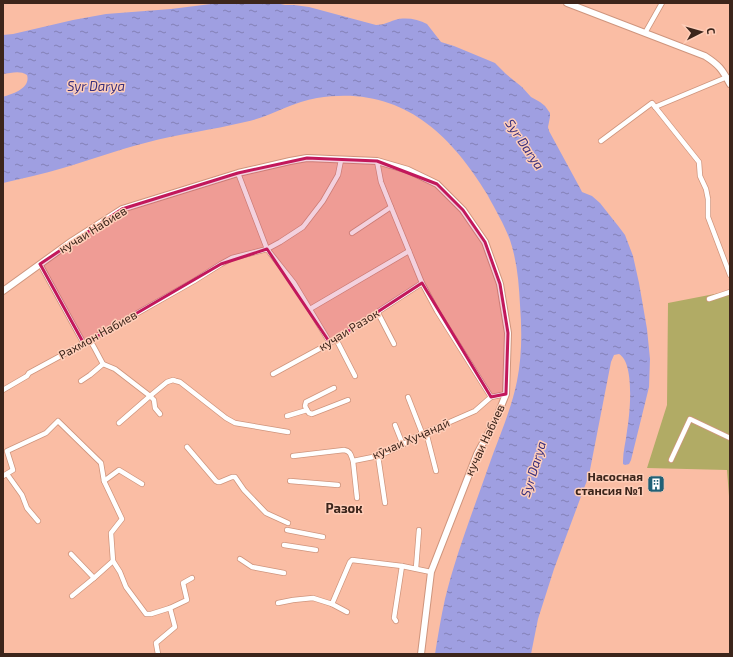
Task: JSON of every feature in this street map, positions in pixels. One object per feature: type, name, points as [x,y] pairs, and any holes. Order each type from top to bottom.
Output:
[{"type":"main road","points":[[567,3],[705,56],[715,62],[728,77],[730,84]]},
{"type":"main road","name":"кучаи Набиев","points":[[3,292],[72,241],[122,209],[238,173],[307,158],[377,161],[408,170],[437,184],[464,210],[485,242],[500,284],[508,333],[506,394],[496,419],[477,454],[431,572],[421,654]]},
{"type":"street","points":[[645,33],[662,3]]},
{"type":"street","points":[[655,107],[728,77]]},
{"type":"street","points":[[601,141],[652,103],[699,162],[700,176],[706,189],[708,199],[708,217],[730,275]]},
{"type":"street","points":[[267,249],[303,227],[323,201],[338,175],[341,160]]},
{"type":"street","name":"кучаи Набиев","points":[[377,161],[381,182],[422,283],[437,311],[491,397]]},
{"type":"street","points":[[238,173],[267,249],[294,283],[330,343]]},
{"type":"street","points":[[352,233],[391,207]]},
{"type":"street","name":"Рахмон Набиев","points":[[3,390],[27,376],[29,373],[84,344],[232,258],[267,249]]},
{"type":"street","points":[[310,309],[409,252]]},
{"type":"street","points":[[40,264],[84,344]]},
{"type":"street","name":"кучаи Разок","points":[[273,374],[330,343],[422,283]]},
{"type":"street","points":[[710,299],[730,292]]},
{"type":"street","points":[[378,312],[394,344]]},
{"type":"street","points":[[336,339],[355,376]]},
{"type":"street","points":[[90,340],[103,364],[115,370],[150,396],[154,400],[154,408],[160,414]]},
{"type":"street","points":[[81,381],[103,364]]},
{"type":"street","points":[[119,423],[167,382],[173,380],[180,382],[226,418],[235,423],[288,432]]},
{"type":"street","points":[[334,388],[306,402],[305,406],[309,414],[348,400]]},
{"type":"street","name":"кӯчаи Хуҷандӣ","points":[[353,461],[378,456],[397,448],[424,432],[475,410],[491,397],[506,394]]},
{"type":"street","points":[[408,397],[424,432],[436,471]]},
{"type":"street","points":[[287,416],[307,410]]},
{"type":"street","points":[[671,460],[690,419],[730,438]]},
{"type":"street","points":[[38,521],[27,508],[22,494],[5,475],[13,470],[5,452],[46,433],[58,421],[102,463],[104,481],[122,519],[111,533],[113,561],[120,572],[126,587],[146,614],[151,614],[170,608],[187,600],[183,583],[192,578]]},
{"type":"street","points":[[394,425],[403,445]]},
{"type":"street","points":[[187,447],[216,481],[220,482],[235,477],[244,490],[266,513],[288,523]]},
{"type":"street","points":[[293,456],[348,450],[351,453],[353,461],[357,498]]},
{"type":"street","points":[[378,456],[385,503]]},
{"type":"street","points":[[104,481],[119,470],[142,484]]},
{"type":"street","points":[[290,481],[338,485]]},
{"type":"street","points":[[287,530],[323,537]]},
{"type":"street","points":[[416,568],[419,530]]},
{"type":"street","points":[[284,545],[316,550]]},
{"type":"street","points":[[71,554],[94,578]]},
{"type":"street","points":[[240,559],[252,567],[284,573]]},
{"type":"street","points":[[332,604],[352,560],[416,568],[431,572]]},
{"type":"street","points":[[72,596],[113,561]]},
{"type":"street","points":[[396,621],[394,618],[402,566]]},
{"type":"street","points":[[278,602],[313,598],[332,604],[347,612]]},
{"type":"street","points":[[158,654],[156,643],[175,627],[170,608]]},
{"type":"highlighted area","points":[[307,158],[377,161],[437,184],[463,210],[485,242],[500,284],[508,333],[506,394],[491,397],[422,283],[330,343],[267,249],[221,264],[84,344],[40,264],[122,209],[238,173]]},
{"type":"shaded area","points":[[730,291],[730,509],[727,470],[647,468],[667,405],[668,303]]},
{"type":"water","name":"Syr Darya","points":[[219,3],[276,3],[309,7],[376,25],[403,19],[416,20],[427,24],[441,42],[495,63],[531,97],[545,106],[550,113],[548,127],[549,131],[582,192],[592,196],[600,203],[625,235],[633,256],[647,329],[650,359],[649,387],[631,460],[629,464],[625,465],[623,464],[623,457],[630,402],[629,378],[624,359],[619,354],[614,355],[611,362],[589,475],[554,569],[538,619],[531,654],[435,654],[445,599],[454,566],[508,414],[517,381],[521,353],[520,297],[514,256],[508,234],[487,194],[472,171],[455,150],[437,132],[418,117],[396,106],[372,99],[346,96],[317,98],[299,103],[254,120],[157,140],[56,170],[3,183],[3,97],[20,90],[24,87],[28,80],[27,75],[24,73],[15,72],[3,74],[3,35],[106,14],[171,9]]},
{"type":"place","name":"Насосная стансия №1","points":[[656,484]]},
{"type":"district","name":"Разок","points":[[344,508]]}]
